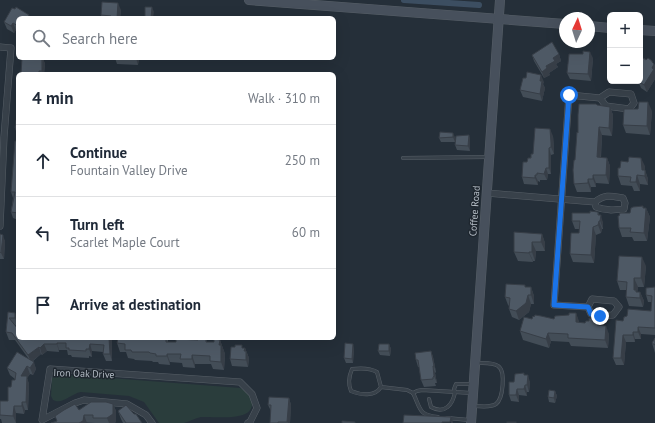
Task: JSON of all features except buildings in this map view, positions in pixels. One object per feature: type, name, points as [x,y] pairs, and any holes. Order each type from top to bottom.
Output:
[{"type":"main road","points":[[249,0],[559,24]]},
{"type":"main road","name":"Coffee Road","points":[[471,422],[500,0]]},
{"type":"main road","points":[[595,27],[607,28]]},
{"type":"main road","points":[[643,30],[655,31]]},
{"type":"street","points":[[0,47],[11,48],[2,137],[0,226]]},
{"type":"street","points":[[588,307],[554,305],[569,95],[600,98],[609,92],[631,94],[634,103],[629,109],[606,106],[600,98]]},
{"type":"street","points":[[487,193],[595,202],[603,196],[613,196],[623,198],[626,203],[624,209],[603,210],[596,207],[595,202]]},
{"type":"street","points":[[592,299],[614,301],[619,307],[613,315],[600,316],[591,314],[588,307],[592,299]]},
{"type":"street","name":"Iron Oak Drive","points":[[152,423],[146,415],[126,404],[84,400],[75,402],[42,420],[50,369],[240,382],[252,394],[257,408],[250,422],[248,423]]},
{"type":"lane","points":[[403,158],[489,157]]},
{"type":"lane","points":[[472,406],[495,405],[501,396],[503,376],[500,367],[497,365],[475,362]]},
{"type":"lane","points":[[352,369],[368,369],[377,372],[381,387],[378,392],[373,394],[356,393],[351,391],[349,387],[352,369]]},
{"type":"lane","points":[[429,399],[431,407],[442,410],[447,408],[454,400],[454,386],[456,384],[473,389]]},
{"type":"lane","points":[[381,387],[407,390],[413,393],[420,410],[426,415],[471,422]]},
{"type":"lane","points":[[413,393],[417,390],[455,392],[473,389]]},
{"type":"green space","points":[[58,374],[240,388],[251,396],[251,408],[247,413],[233,417],[201,417],[184,423],[159,423],[144,402],[129,396],[81,392],[60,401],[53,400],[51,396],[52,378]]},
{"type":"waterway","points":[[404,0],[479,5]]},
{"type":"route","points":[[569,95],[554,305],[588,307],[591,314],[600,316]]}]
